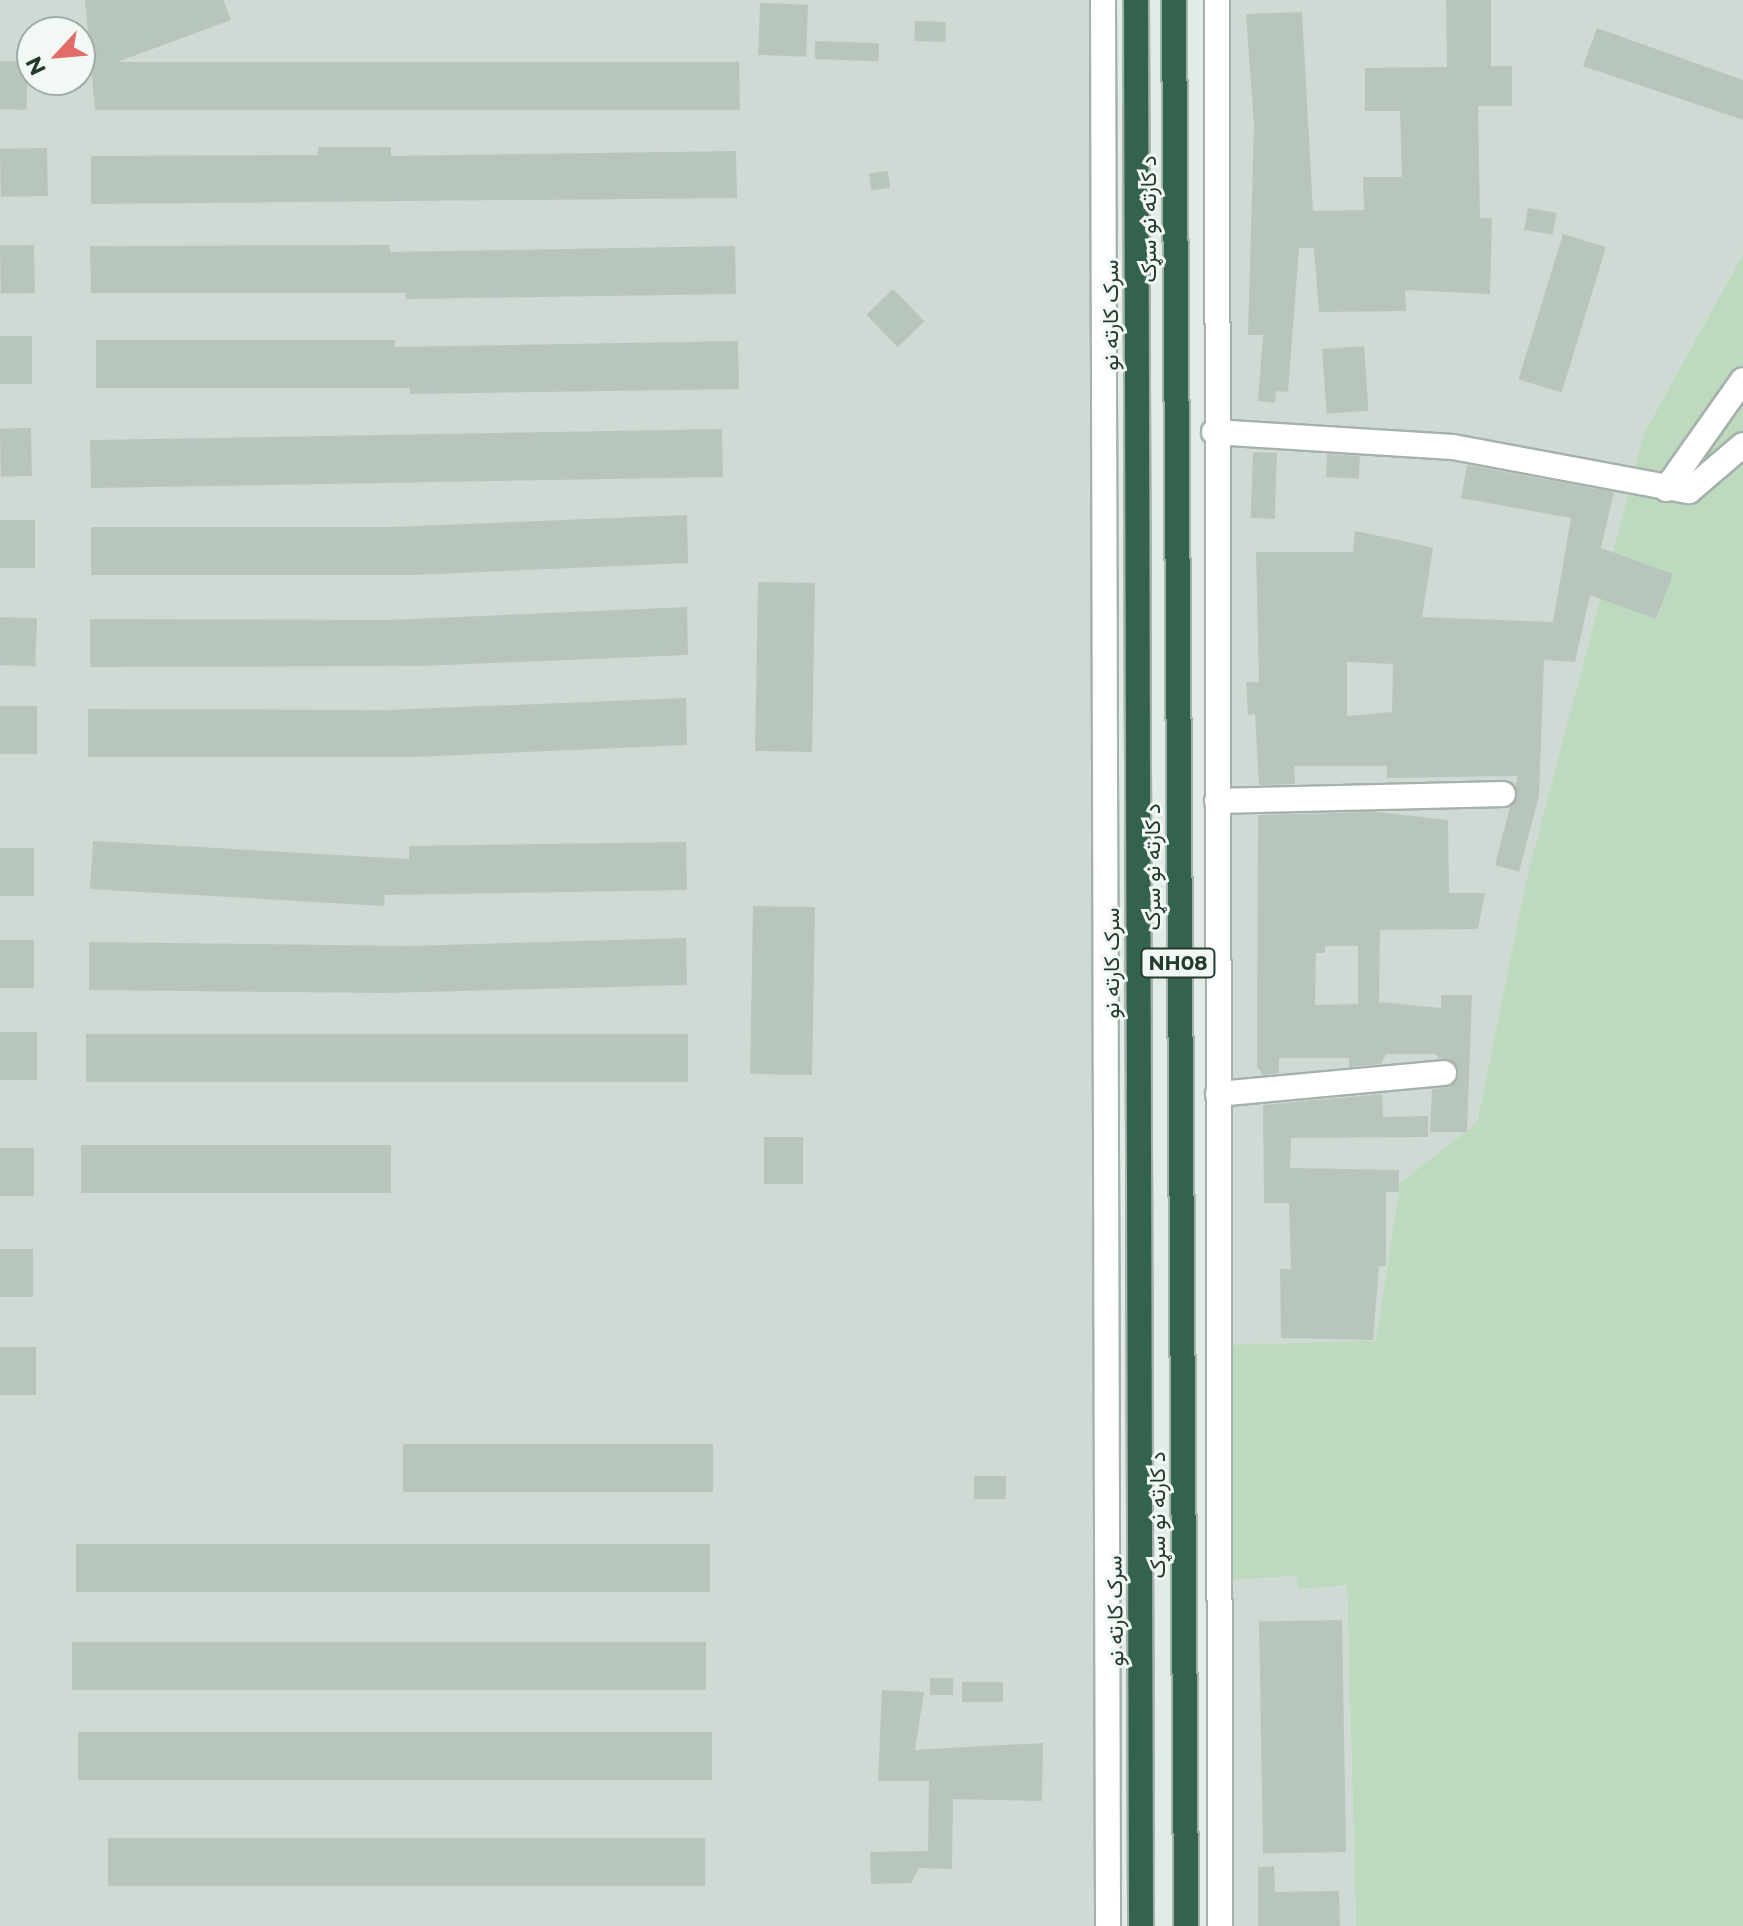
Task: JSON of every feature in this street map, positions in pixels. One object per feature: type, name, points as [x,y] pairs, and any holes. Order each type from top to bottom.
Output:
[{"type":"highway","name":"سرک کارته نو","points":[[1136,0],[1141,1926]]},
{"type":"highway","name":"د کارته نو سړک","points":[[1174,0],[1186,1926]]},
{"type":"highway","points":[[1137,172],[1175,169]]},
{"type":"highway","points":[[1142,1678],[1184,1674]]},
{"type":"street","points":[[1103,0],[1108,1926]]},
{"type":"street","points":[[1217,0],[1214,432],[1220,1926]]},
{"type":"street","points":[[1666,489],[1743,380]]},
{"type":"street","points":[[1214,432],[1453,447],[1689,491],[1743,445]]},
{"type":"street","points":[[1217,801],[1503,794]]},
{"type":"street","points":[[1218,1094],[1444,1073]]},
{"type":"shaded area","points":[[0,0],[1103,0],[1108,1926],[0,1926]]},
{"type":"shaded area","points":[[1217,0],[1743,0],[1743,254],[1644,433],[1528,872],[1477,1122],[1400,1183],[1376,1342],[1215,1345]]},
{"type":"shaded area","points":[[1298,1576],[1299,1588],[1347,1584],[1356,1926],[1220,1926],[1217,1581]]},
{"type":"green space","points":[[1743,254],[1743,1926],[1356,1926],[1347,1585],[1298,1589],[1297,1576],[1217,1581],[1215,1345],[1376,1341],[1400,1183],[1477,1122],[1528,872],[1644,433]]},
{"type":"building","points":[[85,0],[223,0],[231,20],[117,62],[739,62],[740,110],[95,110],[96,16],[86,16]]},
{"type":"building","points":[[1446,0],[1491,0],[1491,66],[1512,66],[1512,106],[1478,106],[1480,218],[1492,218],[1490,294],[1405,290],[1406,311],[1319,312],[1314,248],[1299,248],[1288,392],[1276,391],[1275,403],[1258,401],[1263,335],[1248,335],[1254,125],[1246,14],[1302,12],[1313,211],[1364,210],[1363,177],[1402,177],[1400,111],[1365,111],[1365,68],[1447,67]]},
{"type":"building","points":[[760,3],[808,5],[806,57],[758,55]]},
{"type":"building","points":[[915,21],[946,22],[945,42],[914,41]]},
{"type":"building","points":[[1597,28],[1743,80],[1743,120],[1583,66]]},
{"type":"building","points":[[815,41],[879,43],[878,61],[814,59]]},
{"type":"building","points":[[0,61],[16,62],[16,96],[27,96],[26,110],[0,109]]},
{"type":"building","points":[[318,147],[391,147],[391,156],[736,151],[737,198],[91,204],[91,156],[318,155]]},
{"type":"building","points":[[47,148],[48,196],[1,197],[0,149]]},
{"type":"building","points":[[888,171],[890,188],[871,190],[869,173]]},
{"type":"building","points":[[1528,208],[1557,213],[1553,235],[1524,230]]},
{"type":"building","points":[[1563,234],[1606,247],[1562,393],[1519,379]]},
{"type":"building","points":[[34,245],[35,293],[1,294],[0,246]]},
{"type":"building","points":[[390,245],[390,252],[735,246],[736,294],[406,299],[406,293],[91,293],[90,246]]},
{"type":"building","points":[[893,289],[924,321],[898,347],[866,315]]},
{"type":"building","points":[[0,336],[32,336],[32,384],[0,384]]},
{"type":"building","points":[[96,340],[395,340],[395,347],[738,341],[739,389],[410,394],[410,388],[96,388]]},
{"type":"building","points":[[1364,346],[1369,411],[1327,414],[1322,349]]},
{"type":"building","points":[[31,428],[32,476],[1,477],[0,429]]},
{"type":"building","points":[[722,429],[723,477],[91,488],[90,440]]},
{"type":"building","points":[[1253,452],[1277,453],[1275,519],[1251,518]]},
{"type":"building","points":[[1327,454],[1360,456],[1359,479],[1326,477]]},
{"type":"building","points":[[1467,465],[1614,492],[1601,548],[1673,574],[1656,619],[1590,595],[1575,662],[1544,660],[1539,796],[1519,872],[1495,865],[1518,776],[1387,778],[1387,766],[1294,766],[1295,784],[1259,785],[1255,714],[1248,715],[1246,682],[1259,682],[1256,552],[1353,552],[1355,531],[1404,541],[1433,548],[1422,617],[1553,622],[1571,518],[1461,498]],"holes":[[[1347,662],[1393,664],[1392,712],[1347,716]]]},
{"type":"building","points":[[687,515],[688,563],[413,575],[91,575],[91,527],[390,527]]},
{"type":"building","points":[[0,520],[35,520],[35,568],[0,568]]},
{"type":"building","points":[[758,582],[815,583],[812,752],[755,751]]},
{"type":"building","points":[[687,607],[688,655],[420,666],[90,667],[90,619],[389,620]]},
{"type":"building","points":[[0,617],[37,618],[35,666],[0,665]]},
{"type":"building","points":[[686,698],[687,745],[413,757],[88,757],[88,709],[387,710]]},
{"type":"building","points":[[0,706],[37,706],[37,754],[0,754]]},
{"type":"building","points":[[1378,812],[1448,820],[1449,893],[1485,893],[1478,929],[1380,930],[1379,1002],[1441,1008],[1441,995],[1472,995],[1467,1132],[1430,1132],[1432,1089],[1452,1086],[1459,1072],[1434,1054],[1386,1054],[1381,1064],[1349,1067],[1349,1058],[1279,1058],[1279,1073],[1263,1075],[1257,1067],[1258,815]],"holes":[[[1325,946],[1358,946],[1358,1004],[1315,1005],[1316,953],[1325,953]]]},
{"type":"building","points":[[93,841],[409,859],[409,846],[686,842],[687,890],[385,895],[384,906],[90,889]]},
{"type":"building","points":[[0,848],[34,848],[34,896],[0,896]]},
{"type":"building","points":[[753,906],[815,907],[812,1075],[750,1074]]},
{"type":"building","points":[[686,938],[687,985],[384,993],[89,990],[89,942],[408,946]]},
{"type":"building","points":[[0,940],[34,940],[34,988],[0,988]]},
{"type":"building","points":[[0,1032],[37,1032],[37,1080],[0,1080]]},
{"type":"building","points":[[86,1034],[688,1034],[688,1082],[86,1082]]},
{"type":"building","points":[[1382,1094],[1383,1117],[1428,1116],[1428,1137],[1291,1138],[1290,1168],[1399,1170],[1399,1192],[1386,1192],[1386,1266],[1379,1266],[1373,1340],[1281,1338],[1280,1269],[1291,1269],[1289,1203],[1264,1203],[1263,1105]]},
{"type":"building","points":[[764,1137],[803,1137],[803,1184],[764,1184]]},
{"type":"building","points":[[81,1145],[391,1145],[391,1193],[81,1193]]},
{"type":"building","points":[[0,1148],[34,1148],[34,1196],[0,1196]]},
{"type":"building","points":[[0,1249],[33,1249],[33,1297],[0,1297]]},
{"type":"building","points":[[0,1347],[36,1347],[36,1395],[0,1395]]},
{"type":"building","points":[[403,1444],[713,1444],[713,1492],[403,1492]]},
{"type":"building","points":[[974,1476],[1006,1476],[1006,1499],[974,1499]]},
{"type":"building","points":[[76,1544],[710,1544],[710,1592],[76,1592]]},
{"type":"building","points":[[1342,1620],[1346,1852],[1263,1853],[1259,1621]]},
{"type":"building","points":[[72,1642],[706,1642],[706,1690],[72,1690]]},
{"type":"building","points":[[930,1678],[953,1678],[953,1695],[930,1695]]},
{"type":"building","points":[[962,1682],[1003,1682],[1003,1702],[962,1702]]},
{"type":"building","points":[[882,1690],[924,1692],[915,1750],[1043,1743],[1042,1801],[953,1799],[952,1869],[919,1868],[911,1883],[871,1884],[870,1852],[928,1851],[929,1781],[878,1781]]},
{"type":"building","points":[[78,1732],[712,1732],[712,1780],[78,1780]]},
{"type":"building","points":[[108,1838],[705,1838],[705,1886],[108,1886]]},
{"type":"building","points":[[1274,1866],[1275,1892],[1339,1891],[1340,1926],[1258,1926],[1258,1867]]}]
